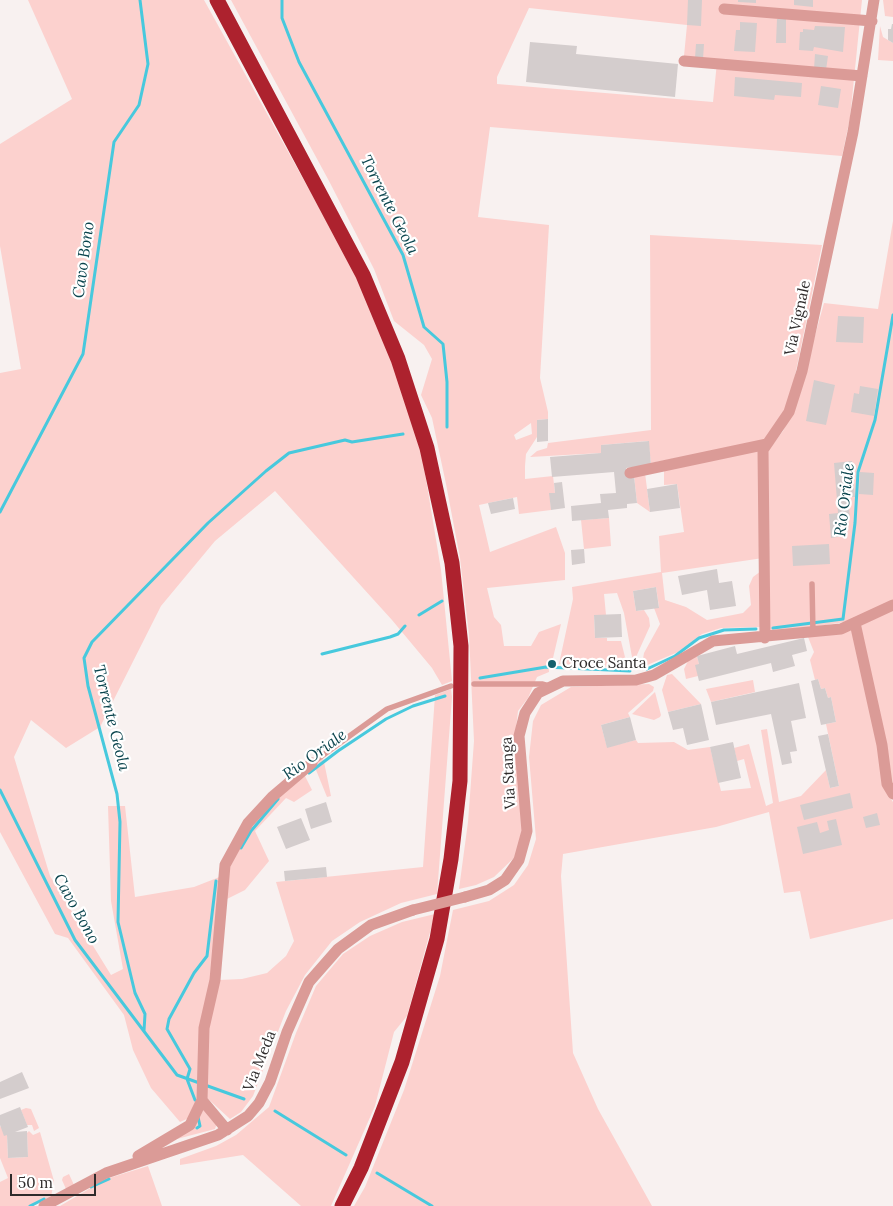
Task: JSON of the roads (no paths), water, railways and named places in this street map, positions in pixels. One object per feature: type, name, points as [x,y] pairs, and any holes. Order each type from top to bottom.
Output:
[{"type":"highway","points":[[217,0],[364,275],[398,359],[432,467],[452,563],[461,646],[460,781],[451,859],[438,939],[402,1062],[362,1168],[342,1206]]},
{"type":"street","name":"Via Vignale","points":[[765,638],[763,450],[789,412],[802,371],[854,132],[874,0]]},
{"type":"street","points":[[724,9],[872,21]]},
{"type":"street","points":[[684,61],[862,76]]},
{"type":"street","points":[[630,473],[767,444]]},
{"type":"street","name":"Via Stanga","points":[[413,910],[489,890],[505,880],[519,860],[527,831],[520,736],[525,713],[538,693],[563,681],[636,680],[668,669],[713,641],[765,638],[812,627],[841,629],[893,605]]},
{"type":"street","points":[[855,623],[882,745],[887,784],[893,794]]},
{"type":"street","points":[[125,1164],[190,1125],[202,1095],[204,1028],[215,980],[225,865],[248,823],[272,798],[312,763]]},
{"type":"street","name":"Via Meda","points":[[44,1206],[125,1164],[228,1130],[248,1116],[259,1103],[270,1082],[287,1032],[309,982],[338,949],[371,925],[413,910]]},
{"type":"street","points":[[202,1095],[228,1130]]},
{"type":"lane","points":[[812,584],[812,627]]},
{"type":"lane","points":[[474,684],[542,684],[551,687]]},
{"type":"lane","points":[[312,763],[387,709],[451,686]]},
{"type":"waterway","name":"Cavo Bono","points":[[0,512],[83,354],[114,142],[139,105],[148,64],[140,0]]},
{"type":"waterway","name":"Torrente Geola","points":[[282,0],[282,18],[299,62],[403,255],[424,327],[443,344],[447,382],[447,427]]},
{"type":"waterway","name":"Rio Oriale","points":[[773,628],[843,619],[855,523],[858,472],[875,420],[893,315]]},
{"type":"waterway","name":"Torrente Geola","points":[[144,1031],[145,1014],[135,993],[118,922],[120,822],[117,794],[88,686],[84,658],[92,642],[208,523],[289,453],[345,440],[352,442],[403,434]]},
{"type":"waterway","points":[[419,615],[442,601]]},
{"type":"waterway","points":[[322,654],[390,637],[398,634],[405,626]]},
{"type":"waterway","name":"Rio Oriale","points":[[647,669],[675,656],[699,638],[724,630],[756,629]]},
{"type":"waterway","name":"Rio Oriale","points":[[480,678],[546,667],[630,671]]},
{"type":"waterway","name":"Rio Oriale","points":[[309,773],[386,719],[413,706],[445,696]]},
{"type":"waterway","name":"Cavo Bono","points":[[0,790],[75,940],[177,1075],[244,1099]]},
{"type":"waterway","name":"Rio Oriale","points":[[241,848],[251,831],[278,799]]},
{"type":"waterway","name":"Rio Oriale","points":[[195,1100],[187,1079],[190,1069],[167,1029],[169,1019],[194,973],[207,956],[216,881]]},
{"type":"waterway","name":"Torrente Geola","points":[[275,1111],[346,1155]]},
{"type":"waterway","points":[[197,1128],[200,1126],[198,1117]]},
{"type":"waterway","name":"Torrente Geola","points":[[377,1173],[432,1206]]},
{"type":"waterway","points":[[91,1187],[109,1179]]},
{"type":"waterway","points":[[30,1206],[44,1199]]},
{"type":"place","name":"Croce Santa","points":[[552,664]]}]
